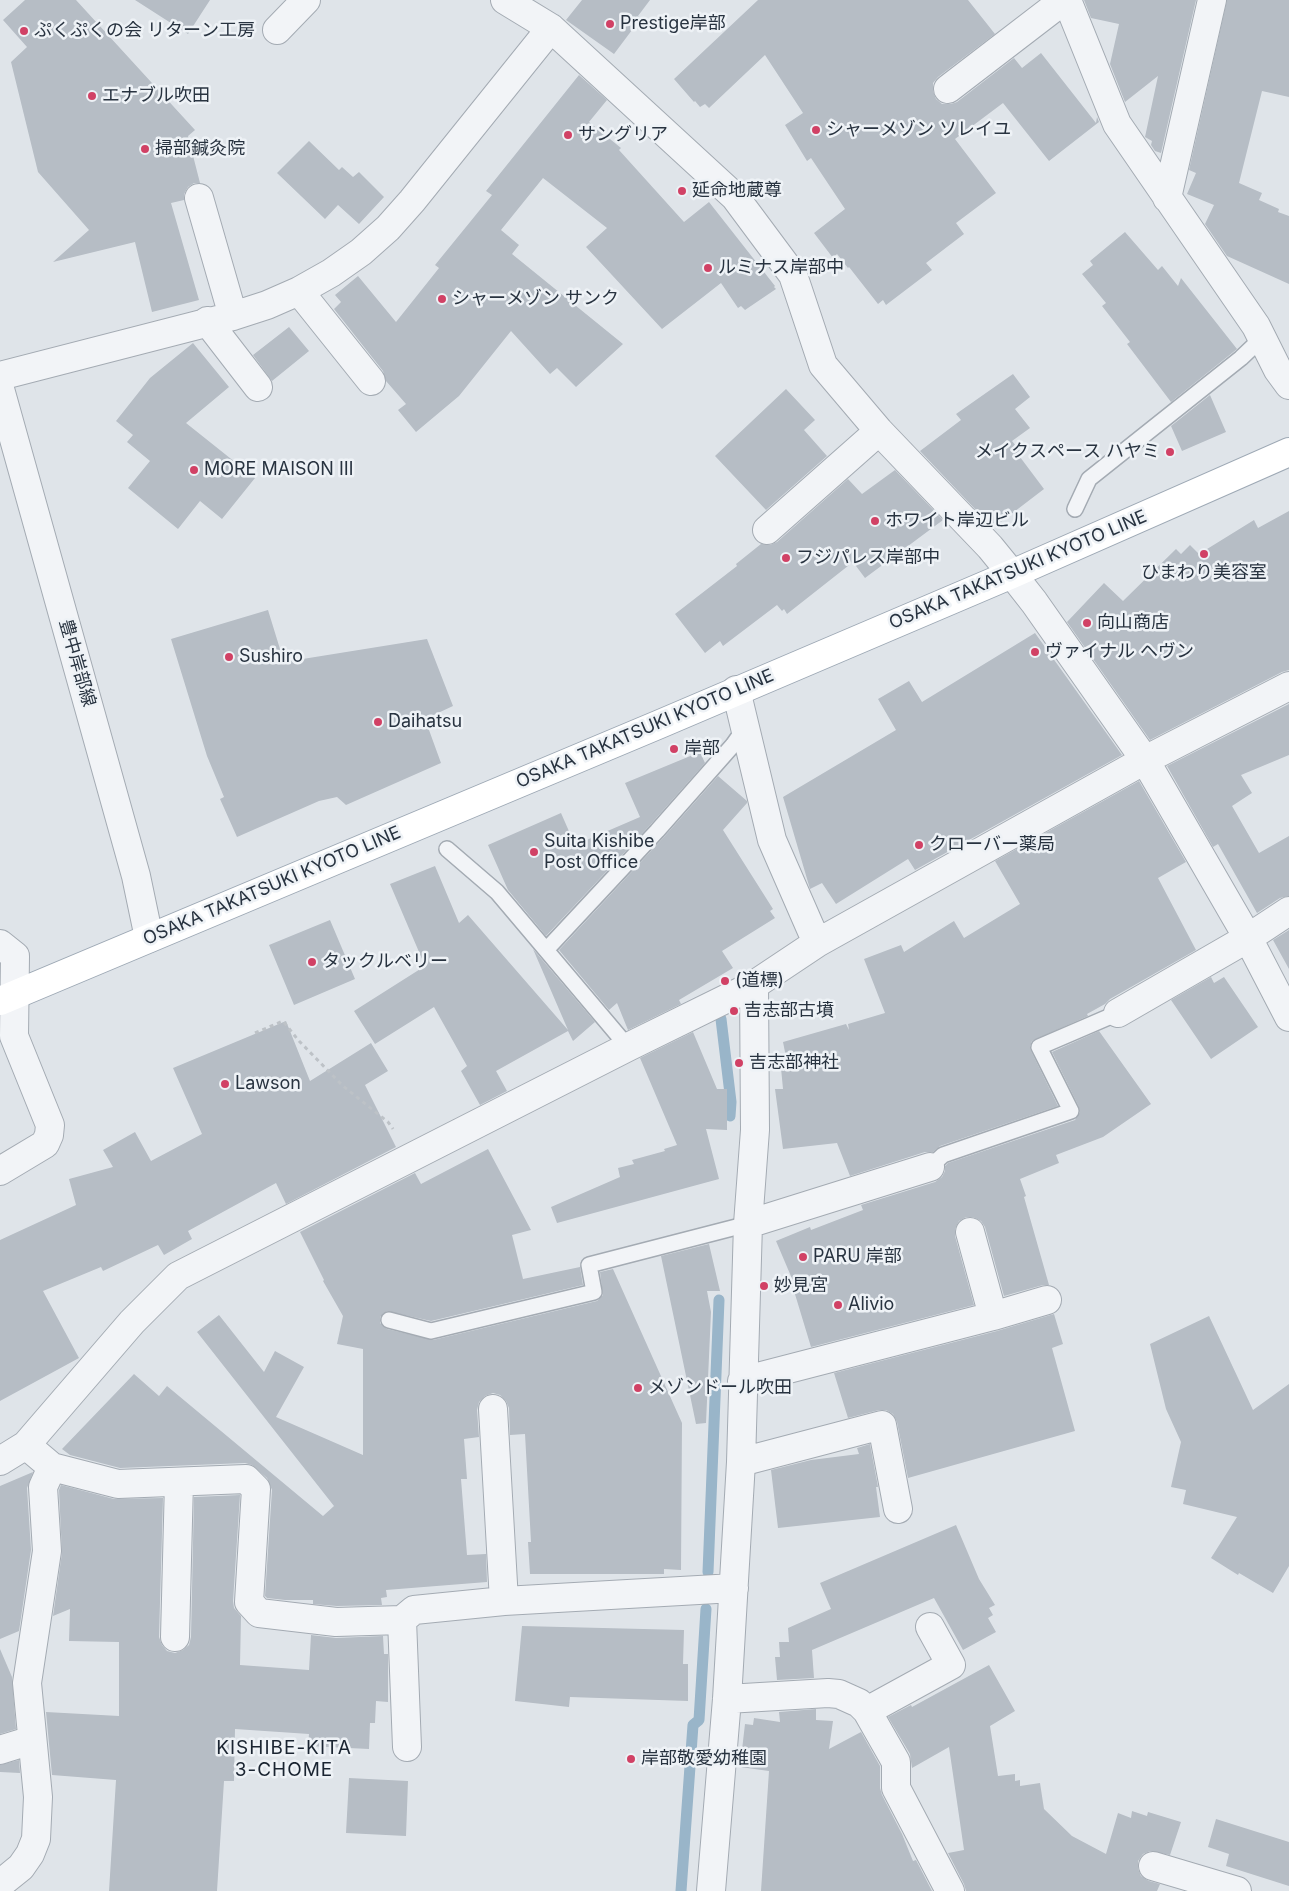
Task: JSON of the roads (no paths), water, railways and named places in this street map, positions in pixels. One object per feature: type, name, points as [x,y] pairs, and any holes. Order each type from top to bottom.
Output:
[{"type":"main road","name":"OSAKA TAKATSUKI KYOTO LINE","points":[[8,998],[1012,574],[1289,452]]},
{"type":"street","points":[[278,30],[306,0]]},
{"type":"street","points":[[505,0],[551,28],[735,197],[793,275],[823,365],[880,431],[990,547],[1034,602],[1145,760],[1248,938],[1289,1017]]},
{"type":"street","points":[[948,90],[1066,0],[1117,124],[1256,326],[1278,370],[1289,385]]},
{"type":"street","points":[[1167,198],[1212,0]]},
{"type":"street","points":[[0,376],[207,321],[233,316],[267,305],[300,291],[346,262],[388,228],[412,201],[551,28]]},
{"type":"street","points":[[199,198],[233,316]]},
{"type":"street","points":[[300,291],[371,381]]},
{"type":"street","points":[[207,321],[258,387]]},
{"type":"street","name":"豊中岸部線","points":[[0,389],[6,437],[136,876],[148,938]]},
{"type":"street","points":[[767,530],[880,431]]},
{"type":"street","points":[[0,1461],[26,1445],[132,1322],[178,1276],[754,985],[817,943],[1145,760],[1289,686]]},
{"type":"street","points":[[736,690],[772,840],[817,943]]},
{"type":"street","points":[[1118,1013],[1248,938],[1289,912]]},
{"type":"street","points":[[0,944],[15,956],[8,998],[14,1036],[50,1125],[49,1135],[45,1144],[0,1171]]},
{"type":"street","points":[[712,1891],[727,1700],[741,1462],[748,1224],[755,1130],[754,985]]},
{"type":"street","points":[[748,1224],[930,1168]]},
{"type":"street","points":[[970,1232],[994,1316]]},
{"type":"street","points":[[742,1381],[994,1316],[1047,1300]]},
{"type":"street","points":[[493,1409],[504,1601]]},
{"type":"street","points":[[741,1462],[882,1425],[898,1509]]},
{"type":"street","points":[[26,1445],[52,1467],[118,1484],[246,1480],[256,1489],[249,1602],[259,1612],[336,1622],[402,1620],[414,1610],[504,1601],[734,1588]]},
{"type":"street","points":[[0,1884],[21,1867],[30,1854],[36,1840],[38,1797],[27,1683],[47,1551],[43,1487],[52,1467]]},
{"type":"street","points":[[175,1637],[179,1482]]},
{"type":"street","points":[[402,1620],[406,1747]]},
{"type":"street","points":[[867,1711],[951,1665],[930,1628]]},
{"type":"street","points":[[727,1700],[828,1693],[850,1698],[867,1711],[896,1762],[896,1788],[946,1890]]},
{"type":"street","points":[[0,1750],[32,1740]]},
{"type":"street","points":[[1153,1866],[1237,1891]]},
{"type":"lane","points":[[1076,509],[1089,478],[1241,358],[1262,338]]},
{"type":"lane","points":[[547,949],[656,831],[733,745],[745,728]]},
{"type":"lane","points":[[447,849],[498,892],[628,1047]]},
{"type":"lane","points":[[930,1168],[943,1155],[1071,1111],[1039,1046],[1118,1013]]},
{"type":"lane","points":[[389,1320],[431,1331],[594,1292],[589,1265],[748,1224]]},
{"type":"waterway","points":[[721,1019],[731,1102],[730,1116]]},
{"type":"waterway","points":[[708,1572],[719,1300]]},
{"type":"waterway","points":[[681,1891],[693,1725],[699,1720],[706,1609]]},
{"type":"place","name":"Prestige岸部","points":[[610,24]]},
{"type":"place","name":"ぷくぷくの会 リターン工房","points":[[24,31]]},
{"type":"place","name":"エナブル吹田","points":[[92,96]]},
{"type":"place","name":"シャーメゾン ソレイユ","points":[[816,130]]},
{"type":"place","name":"サングリア","points":[[568,135]]},
{"type":"place","name":"掃部鍼灸院","points":[[145,149]]},
{"type":"place","name":"延命地蔵尊","points":[[682,191]]},
{"type":"place","name":"ルミナス岸部中","points":[[708,268]]},
{"type":"place","name":"シャーメゾン サンク","points":[[442,299]]},
{"type":"place","name":"メイクスペース ハヤミ","points":[[1170,452]]},
{"type":"place","name":"MORE MAISON Ⅲ","points":[[194,470]]},
{"type":"place","name":"ホワイト岸辺ビル","points":[[875,521]]},
{"type":"place","name":"ひまわり美容室","points":[[1204,554]]},
{"type":"place","name":"フジパレス岸部中","points":[[786,558]]},
{"type":"place","name":"向山商店","points":[[1087,623]]},
{"type":"place","name":"ヴァイナル ヘヴン","points":[[1035,652]]},
{"type":"place","name":"Sushiro","points":[[229,657]]},
{"type":"place","name":"Daihatsu","points":[[378,722]]},
{"type":"place","name":"岸部","points":[[674,749]]},
{"type":"place","name":"クローバー薬局","points":[[919,845]]},
{"type":"place","name":"Suita Kishibe Post Office","points":[[534,852]]},
{"type":"place","name":"タックルベリー","points":[[312,962]]},
{"type":"place","name":"(道標)","points":[[725,981]]},
{"type":"place","name":"吉志部古墳","points":[[734,1011]]},
{"type":"place","name":"吉志部神社","points":[[739,1063]]},
{"type":"place","name":"Lawson","points":[[225,1084]]},
{"type":"place","name":"PARU 岸部","points":[[803,1257]]},
{"type":"place","name":"妙見宮","points":[[764,1286]]},
{"type":"place","name":"Alivio","points":[[838,1305]]},
{"type":"place","name":"メゾンドール吹田","points":[[638,1388]]},
{"type":"place","name":"岸部敬愛幼稚園","points":[[631,1759]]},
{"type":"district","name":"KISHIBE-KITA 3-CHOME","points":[[284,1759]]}]
